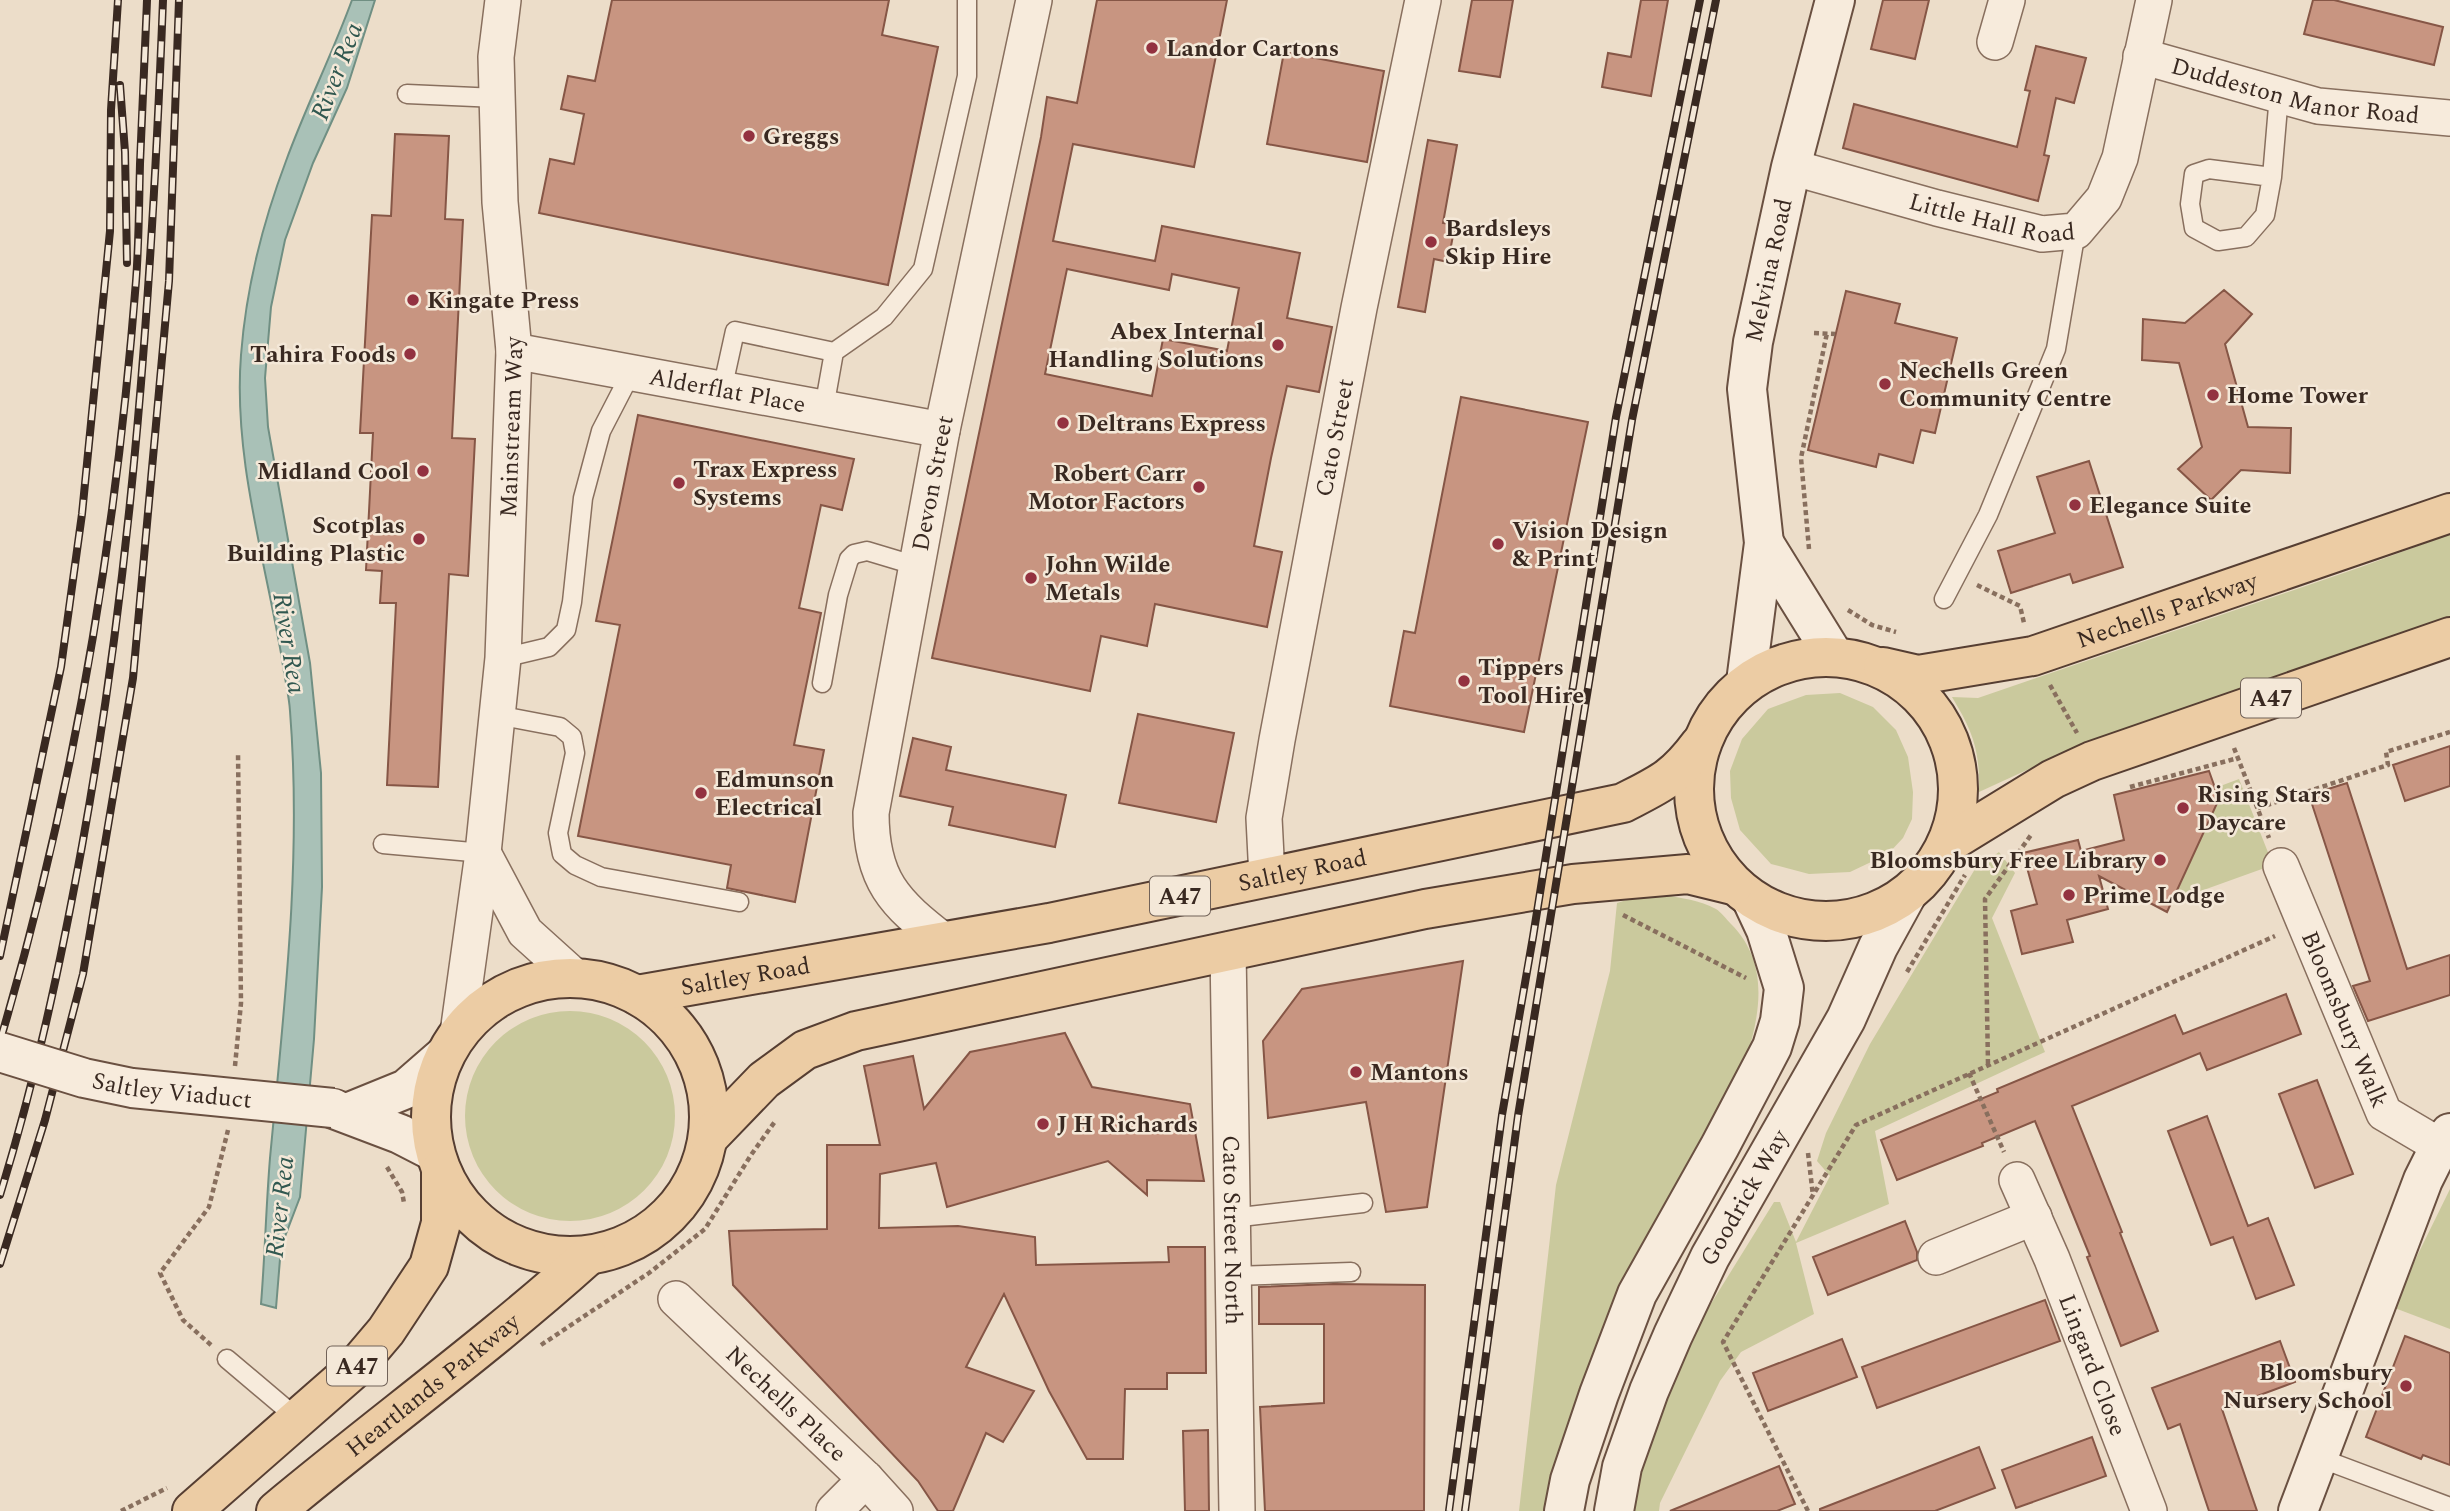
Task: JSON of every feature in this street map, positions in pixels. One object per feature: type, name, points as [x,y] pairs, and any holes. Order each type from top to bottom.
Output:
[{"type":"main road","name":"Melvina Road","points":[[1746,682],[1764,543],[1747,389],[1752,342],[1791,167],[1835,0]]},
{"type":"main road","name":"Nechells Parkway","points":[[1877,666],[1918,675],[2033,656],[2450,513]]},
{"type":"main road","name":"Melvina Road","points":[[1764,543],[1834,656]]},
{"type":"main road","name":"A47","points":[[709,1137],[764,1080],[805,1050],[856,1031],[1425,909],[1573,884],[1688,874],[1743,892],[1789,917],[1830,922],[1870,915],[1906,895],[1930,872],[1959,855],[2053,779],[2092,761],[2220,715],[2450,637]]},
{"type":"main road","name":"A47","points":[[1743,892],[1710,855],[1696,819],[1693,782],[1700,744],[1718,710],[1746,682],[1773,667],[1793,661],[1834,656],[1877,666],[1913,688],[1940,721],[1956,760],[1959,855]]},
{"type":"main road","name":"Saltley Road","points":[[637,995],[1049,923],[1623,803],[1668,780],[1684,766],[1700,744]]},
{"type":"main road","name":"Goodrick Way","points":[[1564,1511],[1570,1480],[1637,1294],[1772,1047],[1780,1021],[1784,988],[1766,930],[1743,892]]},
{"type":"main road","name":"Goodrick Way","points":[[1614,1511],[1622,1467],[1649,1391],[1683,1312],[1710,1257],[1846,1020],[1878,947],[1906,895]]},
{"type":"main road","points":[[576,978],[608,983],[637,995],[671,1021],[695,1055],[708,1095],[709,1137],[695,1180],[668,1217],[631,1243],[588,1256],[542,1254],[500,1238],[465,1209],[438,1161],[430,1119],[434,1086],[452,1044],[491,1002],[531,984],[576,978]]},
{"type":"main road","name":"Saltley Viaduct","points":[[340,1111],[405,1089],[452,1044]]},
{"type":"main road","name":"Saltley Viaduct","points":[[0,1052],[84,1078],[132,1088],[340,1111],[400,1135],[438,1161]]},
{"type":"main road","points":[[2298,1511],[2423,1180],[2445,1139]]},
{"type":"main road","name":"A47","points":[[192,1511],[353,1370],[386,1331],[429,1266],[441,1223],[438,1161]]},
{"type":"main road","name":"Heartlands Parkway","points":[[276,1511],[537,1302],[588,1256]]},
{"type":"street","name":"Mainstream Way","points":[[452,1044],[483,853],[503,658],[514,351],[500,202],[496,57],[503,0]]},
{"type":"street","name":"Devon Street","points":[[945,942],[902,905],[880,876],[871,843],[871,813],[942,430],[1034,0]]},
{"type":"street","name":"Cato Street","points":[[1267,877],[1264,818],[1266,805],[1359,308],[1423,0]]},
{"type":"street","points":[[1995,42],[2007,0]]},
{"type":"street","name":"Little Hall Road","points":[[1791,167],[2042,234],[2076,231],[2104,198],[2120,158],[2154,0]]},
{"type":"street","name":"Duddeston Manor Road","points":[[2141,56],[2318,106],[2450,118]]},
{"type":"street","name":"Alderflat Place","points":[[514,351],[942,430]]},
{"type":"street","points":[[483,853],[525,932],[576,978]]},
{"type":"street","name":"Bloomsbury Walk","points":[[2281,866],[2384,1113],[2445,1139]]},
{"type":"street","name":"Cato Street North","points":[[1228,950],[1237,1511]]},
{"type":"street","name":"Lingard Close","points":[[2018,1180],[2149,1511]]},
{"type":"street","points":[[1936,1257],[2034,1217]]},
{"type":"street","name":"Nechells Place","points":[[676,1299],[866,1479],[895,1511]]},
{"type":"street","points":[[834,1511],[866,1479]]},
{"type":"lane","points":[[824,408],[834,352],[884,317],[923,269],[967,76],[967,0]]},
{"type":"lane","points":[[407,94],[498,98]]},
{"type":"lane","points":[[2272,177],[2209,169],[2194,174],[2190,204],[2194,228],[2218,241],[2246,237],[2265,215],[2272,177],[2279,95]]},
{"type":"lane","points":[[1944,599],[1988,515],[2056,349],[2076,231]]},
{"type":"lane","points":[[722,390],[735,331],[834,352]]},
{"type":"lane","points":[[503,658],[549,647],[566,630],[572,602],[583,498],[601,431],[631,373]]},
{"type":"lane","points":[[822,683],[838,595],[849,559],[854,554],[867,551],[917,566]]},
{"type":"lane","points":[[497,715],[560,727],[572,737],[575,753],[558,833],[562,854],[575,865],[601,877],[739,902]]},
{"type":"lane","points":[[383,844],[483,853]]},
{"type":"lane","points":[[1232,1218],[1363,1203]]},
{"type":"lane","points":[[1234,1276],[1351,1272]]},
{"type":"lane","points":[[227,1359],[298,1419]]},
{"type":"lane","points":[[2317,1457],[2450,1507]]},
{"type":"path","points":[[1814,333],[1835,334]]},
{"type":"path","points":[[1809,552],[1801,458],[1827,333]]},
{"type":"path","points":[[1957,575],[2020,606],[2033,656],[2092,761]]},
{"type":"path","points":[[1841,606],[1872,625],[1898,633]]},
{"type":"path","points":[[2220,715],[2258,808],[2388,765],[2386,752],[2450,732]]},
{"type":"path","points":[[2123,789],[2238,758]]},
{"type":"path","points":[[1988,1065],[1985,899],[2032,833]]},
{"type":"path","points":[[1901,982],[1959,855]]},
{"type":"path","points":[[1611,916],[1625,915],[1756,983]]},
{"type":"path","points":[[1808,1511],[1723,1342],[1856,1125],[2305,923]]},
{"type":"path","points":[[1969,1073],[2018,1180]]},
{"type":"path","points":[[538,1347],[649,1273],[705,1229],[779,1115]]},
{"type":"path","points":[[386,1166],[402,1192],[406,1210]]},
{"type":"green space","points":[[2450,534],[2450,618],[2066,752],[1979,792],[1974,742],[1952,697],[1978,698]]},
{"type":"green space","points":[[1840,693],[1873,707],[1896,730],[1908,757],[1913,792],[1912,819],[1903,838],[1888,854],[1850,872],[1809,874],[1771,864],[1740,830],[1731,798],[1730,771],[1742,739],[1768,709],[1806,695]]},
{"type":"green space","points":[[2239,779],[2273,865],[2173,901],[2219,799],[2215,788]]},
{"type":"green space","points":[[1999,852],[2015,873],[1992,918],[2045,1052],[1875,1131],[1889,1204],[1796,1243],[1814,1314],[1741,1352],[1720,1381],[1660,1503],[1659,1511],[1625,1511],[1637,1457],[1691,1336],[1774,1202],[1780,1202],[1796,1242],[1830,1176],[1817,1161],[1826,1133],[1870,1044],[1975,869]]},
{"type":"green space","points":[[1664,895],[1697,901],[1716,909],[1743,939],[1756,971],[1758,988],[1758,1006],[1751,1041],[1746,1059],[1616,1305],[1554,1465],[1545,1511],[1519,1511],[1556,1185],[1610,971],[1617,903],[1633,898]]},
{"type":"green space","points":[[570,1011],[610,1019],[644,1042],[667,1076],[675,1116],[667,1156],[644,1190],[610,1213],[570,1221],[530,1213],[496,1190],[473,1156],[465,1116],[473,1076],[496,1042],[530,1019]]},
{"type":"green space","points":[[2450,1189],[2450,1329],[2392,1307]]},
{"type":"water","name":"River Rea","points":[[352,0],[375,0],[347,88],[313,163],[285,240],[271,307],[265,378],[268,427],[310,663],[321,773],[322,887],[314,1039],[300,1197],[281,1247],[276,1308],[261,1304],[270,1158],[290,935],[293,767],[289,698],[246,470],[240,393],[241,355],[251,281],[270,208],[294,141]]},
{"type":"building","name":"Greggs","points":[[612,0],[889,0],[882,35],[938,47],[888,285],[539,213],[550,159],[574,164],[584,114],[561,109],[568,76],[595,81]]},
{"type":"building","points":[[1097,0],[1227,0],[1194,167],[1073,144],[1053,241],[1155,261],[1162,226],[1300,253],[1287,318],[1332,327],[1319,392],[1287,386],[1271,458],[1254,546],[1282,552],[1267,627],[1155,604],[1147,646],[1101,636],[1090,691],[932,658],[1041,137],[1047,97],[1077,103]],"holes":[[[1067,269],[1169,290],[1172,274],[1239,288],[1227,351],[1163,339],[1152,396],[1045,374]]]},
{"type":"building","points":[[1472,0],[1513,0],[1500,77],[1459,71]]},
{"type":"building","points":[[1641,0],[1668,0],[1651,96],[1602,87],[1608,53],[1631,57]]},
{"type":"building","points":[[1883,0],[1929,0],[1915,59],[1871,49]]},
{"type":"building","points":[[2313,0],[2334,0],[2443,27],[2434,65],[2304,34]]},
{"type":"building","points":[[2036,46],[2086,58],[2074,103],[2056,98],[2044,155],[2049,156],[2038,201],[1843,148],[1854,104],[2017,147],[2030,91],[2025,90]]},
{"type":"building","points":[[1284,52],[1384,71],[1367,162],[1267,144]]},
{"type":"building","points":[[395,134],[449,136],[445,219],[463,220],[452,438],[475,439],[468,576],[449,574],[438,787],[387,785],[396,603],[380,603],[382,571],[366,570],[373,433],[360,433],[372,215],[391,216]]},
{"type":"building","name":"Bardsleys Skip Hire","points":[[1428,140],[1457,145],[1443,223],[1455,225],[1448,262],[1434,259],[1425,312],[1398,307]]},
{"type":"building","name":"Home Tower","points":[[2224,290],[2252,314],[2225,344],[2248,427],[2291,428],[2290,473],[2241,470],[2211,500],[2178,469],[2202,447],[2179,363],[2142,360],[2143,319],[2185,323]]},
{"type":"building","name":"Nechells Green Community Centre","points":[[1846,291],[1900,304],[1895,323],[1957,338],[1935,433],[1921,430],[1913,463],[1879,454],[1876,467],[1808,450]]},
{"type":"building","points":[[1461,397],[1588,422],[1524,732],[1390,706],[1404,631],[1415,633]]},
{"type":"building","points":[[638,415],[854,459],[842,510],[821,505],[799,608],[821,613],[794,745],[824,750],[795,902],[727,888],[731,865],[578,836],[620,625],[596,621]]},
{"type":"building","name":"Elegance Suite","points":[[2089,461],[2123,567],[2073,583],[2070,574],[2011,593],[1998,551],[2055,533],[2037,477]]},
{"type":"building","points":[[1138,714],[1234,733],[1216,822],[1119,803]]},
{"type":"building","points":[[913,738],[951,747],[946,770],[1066,795],[1055,847],[949,825],[953,807],[900,796]]},
{"type":"building","points":[[2450,746],[2450,786],[2405,801],[2393,765]]},
{"type":"building","points":[[2209,771],[2219,799],[2167,912],[2099,876],[2108,909],[2067,920],[2073,942],[2022,954],[2011,911],[2037,904],[2023,853],[2078,840],[2081,851],[2124,840],[2114,795]]},
{"type":"building","points":[[2347,783],[2407,969],[2450,955],[2450,995],[2368,1021],[2353,986],[2370,981],[2309,795]]},
{"type":"building","name":"Mantons","points":[[1463,961],[1427,1207],[1386,1212],[1366,1102],[1268,1118],[1263,1041],[1302,989]]},
{"type":"building","points":[[2286,994],[2301,1034],[2207,1070],[2200,1053],[2072,1106],[2158,1331],[2121,1346],[2087,1257],[2090,1256],[2035,1121],[1982,1143],[1983,1146],[1897,1180],[1881,1140],[2175,1015],[2183,1034]]},
{"type":"building","points":[[1065,1033],[1092,1087],[1190,1104],[1204,1181],[1147,1180],[1147,1195],[1108,1161],[947,1207],[936,1163],[880,1174],[879,1228],[958,1226],[1035,1237],[1036,1265],[1169,1262],[1168,1247],[1205,1247],[1206,1373],[1167,1373],[1167,1389],[1125,1389],[1123,1459],[1087,1459],[1049,1391],[1004,1294],[966,1367],[1034,1391],[1003,1442],[986,1433],[953,1511],[938,1511],[918,1481],[733,1285],[729,1231],[827,1229],[827,1145],[880,1145],[864,1066],[913,1056],[924,1109],[970,1052]]},
{"type":"building","points":[[2317,1080],[2353,1174],[2315,1188],[2279,1094]]},
{"type":"building","points":[[2207,1116],[2248,1226],[2268,1218],[2294,1285],[2256,1299],[2233,1237],[2211,1245],[2168,1131]]},
{"type":"building","points":[[1905,1221],[1917,1252],[1917,1260],[1828,1295],[1813,1257]]},
{"type":"building","points":[[1333,1284],[1425,1285],[1424,1511],[1265,1511],[1260,1407],[1324,1403],[1324,1324],[1259,1324],[1259,1287]]},
{"type":"building","points":[[2045,1300],[2060,1341],[1877,1408],[1862,1367]]},
{"type":"building","points":[[2405,1336],[2450,1353],[2450,1465],[2423,1455],[2421,1459],[2366,1437]]},
{"type":"building","points":[[1842,1339],[1857,1377],[1768,1411],[1753,1373]]},
{"type":"building","points":[[2280,1341],[2295,1382],[2222,1409],[2257,1511],[2209,1511],[2180,1424],[2168,1429],[2152,1388]]},
{"type":"building","points":[[1208,1430],[1209,1511],[1185,1511],[1183,1431]]},
{"type":"building","points":[[2092,1437],[2106,1476],[2016,1508],[2002,1470]]},
{"type":"building","points":[[1979,1447],[1995,1488],[1935,1511],[1820,1511],[1820,1509]]},
{"type":"building","points":[[1779,1466],[1795,1504],[1777,1511],[1670,1511]]},
{"type":"railway","points":[[0,956],[61,667],[82,514],[110,231],[111,110],[118,0]]},
{"type":"railway","points":[[0,1041],[50,854],[70,760],[104,569],[117,474],[136,281],[147,0]]},
{"type":"railway","points":[[0,1195],[36,1065],[65,935],[100,741],[115,636],[146,319],[163,0]]},
{"type":"railway","points":[[0,1264],[45,1120],[83,974],[133,678],[169,281],[179,0]]},
{"type":"railway","points":[[1449,1511],[1502,1115],[1616,417],[1700,0]]},
{"type":"railway","points":[[1465,1511],[1518,1116],[1632,420],[1716,0]]},
{"type":"railway","points":[[120,85],[125,152],[127,263]]},
{"type":"place","name":"Landor Cartons","points":[[1152,48]]},
{"type":"place","name":"Greggs","points":[[749,136]]},
{"type":"place","name":"Bardsleys Skip Hire","points":[[1431,242]]},
{"type":"place","name":"Kingate Press","points":[[413,300]]},
{"type":"place","name":"Abex Internal Handling Solutions","points":[[1278,345]]},
{"type":"place","name":"Tahira Foods","points":[[410,354]]},
{"type":"place","name":"Nechells Green Community Centre","points":[[1885,384]]},
{"type":"place","name":"Home Tower","points":[[2213,395]]},
{"type":"place","name":"Deltrans Express","points":[[1063,423]]},
{"type":"place","name":"Midland Cool","points":[[423,471]]},
{"type":"place","name":"Trax Express Systems","points":[[679,483]]},
{"type":"place","name":"Robert Carr Motor Factors","points":[[1199,487]]},
{"type":"place","name":"Elegance Suite","points":[[2075,505]]},
{"type":"place","name":"Scotplas Building Plastic","points":[[419,539]]},
{"type":"place","name":"Vision Design & Print","points":[[1498,544]]},
{"type":"place","name":"John Wilde Metals","points":[[1031,578]]},
{"type":"place","name":"Tippers Tool Hire","points":[[1464,681]]},
{"type":"place","name":"Edmunson Electrical","points":[[701,793]]},
{"type":"place","name":"Rising Stars Daycare","points":[[2183,808]]},
{"type":"place","name":"Bloomsbury Free Library","points":[[2160,860]]},
{"type":"place","name":"Prime Lodge","points":[[2069,895]]},
{"type":"place","name":"Mantons","points":[[1356,1072]]},
{"type":"place","name":"J H Richards","points":[[1043,1124]]},
{"type":"place","name":"Bloomsbury Nursery School","points":[[2406,1386]]}]
